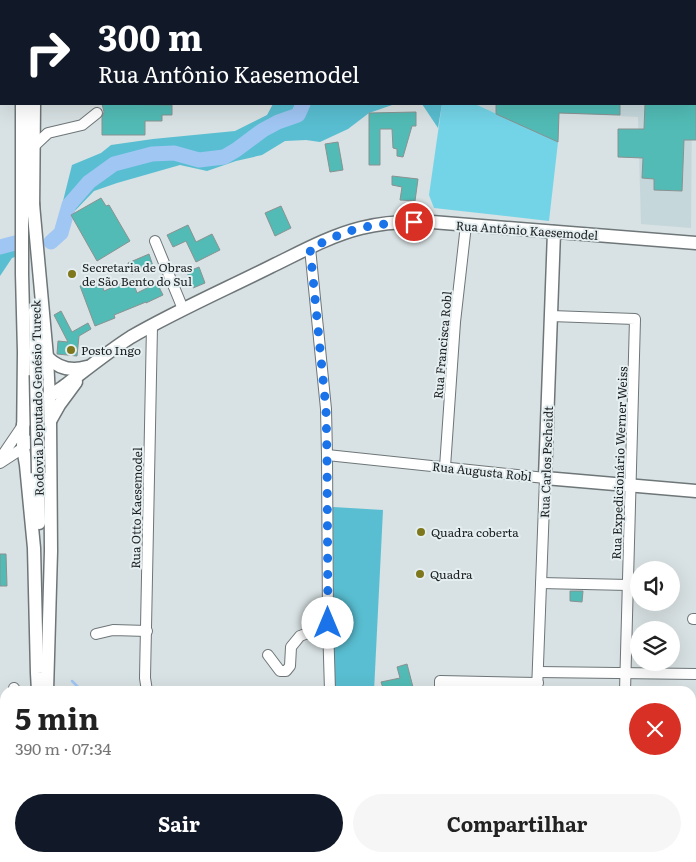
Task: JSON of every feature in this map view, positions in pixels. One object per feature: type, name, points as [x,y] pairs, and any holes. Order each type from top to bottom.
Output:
[{"type":"main road","points":[[22,105],[23,448],[34,548],[37,673],[39,686]]},
{"type":"main road","name":"Rodovia Deputado Genésio Tureck","points":[[34,105],[33,204],[40,686]]},
{"type":"main road","points":[[33,204],[47,357],[50,420],[51,551],[47,686]]},
{"type":"main road","name":"Rua Antônio Kaesemodel","points":[[23,424],[29,414],[49,396],[120,345],[152,326],[183,309],[310,248],[340,234],[360,228],[414,222],[696,242]]},
{"type":"main road","name":"Rua Carlos Pscheidt","points":[[545,478],[554,232]]},
{"type":"main road","points":[[47,357],[52,363],[68,369],[76,370],[91,365]]},
{"type":"main road","name":"Rua Antônio Kaesemodel","points":[[39,434],[46,428],[69,391],[91,365]]},
{"type":"main road","points":[[37,407],[48,414],[50,420]]},
{"type":"main road","points":[[23,424],[29,432],[39,434]]},
{"type":"main road","name":"Rua Augusta Robl","points":[[545,478],[696,491]]},
{"type":"street","points":[[34,148],[48,133],[82,125],[97,114]]},
{"type":"street","name":"Rua Francisca Robl","points":[[445,467],[455,322],[466,225]]},
{"type":"street","points":[[155,241],[183,309]]},
{"type":"street","points":[[310,248],[326,409],[330,686]]},
{"type":"street","name":"Rua Expedicionário Werner Weiss","points":[[552,316],[635,319],[625,686]]},
{"type":"street","name":"Rua Otto Kaesemodel","points":[[146,686],[152,326]]},
{"type":"street","name":"Rua Antônio Kaesemodel","points":[[0,459],[23,424]]},
{"type":"street","name":"Rua Antônio Kaesemodel","points":[[0,464],[39,434]]},
{"type":"street","name":"Rua Augusta Robl","points":[[327,455],[545,478]]},
{"type":"street","points":[[0,464],[12,463],[26,466]]},
{"type":"street","name":"Rua Carlos Pscheidt","points":[[538,686],[545,478]]},
{"type":"street","points":[[542,583],[628,585]]},
{"type":"street","points":[[268,655],[280,671],[286,671],[290,666],[291,646],[300,636],[328,623]]},
{"type":"street","points":[[96,634],[113,630],[147,631]]},
{"type":"street","points":[[538,672],[696,674]]},
{"type":"shaded area","points":[[272,105],[392,105],[369,113],[348,129],[320,142],[306,140],[285,141],[262,155],[236,161],[207,171],[180,165],[94,191],[71,215],[67,231],[51,249],[72,165],[101,153],[111,145],[235,131],[267,115]]},
{"type":"shaded area","points":[[423,105],[442,105],[438,128]]},
{"type":"shaded area","points":[[442,105],[477,105],[558,142],[549,221],[434,208],[429,195]]},
{"type":"shaded area","points":[[477,105],[692,105],[691,228],[641,224],[638,117],[559,113],[558,142]]},
{"type":"shaded area","points":[[15,247],[15,257],[12,258],[0,276],[0,251]]},
{"type":"shaded area","points":[[333,507],[383,510],[374,686],[334,686]]},
{"type":"building","points":[[102,105],[172,105],[172,115],[162,115],[162,121],[145,121],[145,135],[102,135],[102,117],[104,112]]},
{"type":"building","points":[[496,105],[620,105],[620,115],[559,113],[558,142],[496,114]]},
{"type":"building","points":[[645,105],[696,105],[696,140],[684,140],[682,191],[654,190],[654,179],[642,178],[643,158],[618,157],[618,129],[644,129]]},
{"type":"building","points":[[416,112],[416,126],[412,126],[403,157],[397,156],[397,149],[393,148],[392,129],[380,129],[380,165],[369,165],[369,113]]},
{"type":"building","points":[[338,142],[343,170],[330,172],[325,144]]},
{"type":"building","points":[[392,176],[418,179],[415,201],[400,200],[402,187],[392,185]]},
{"type":"building","points":[[101,198],[106,206],[109,205],[130,241],[97,261],[71,215]]},
{"type":"building","points":[[281,206],[291,228],[275,236],[265,213]]},
{"type":"building","points":[[188,225],[196,242],[212,234],[220,250],[196,262],[186,241],[173,247],[167,235]]},
{"type":"building","points":[[149,254],[153,266],[132,274],[128,263]]},
{"type":"building","points":[[199,267],[205,283],[193,288],[187,272]]},
{"type":"building","points":[[100,279],[104,291],[132,279],[137,293],[157,283],[163,295],[114,315],[115,318],[95,326],[80,286]]},
{"type":"building","points":[[61,311],[72,332],[88,323],[91,329],[79,336],[77,356],[57,354],[58,341],[68,342],[54,315]]},
{"type":"building","points":[[0,554],[6,554],[7,586],[0,586]]},
{"type":"building","points":[[570,591],[583,591],[582,602],[570,601]]},
{"type":"building","points":[[407,664],[413,686],[382,686],[381,682],[400,678],[397,667]]},
{"type":"waterway","points":[[51,242],[61,233],[69,205],[89,182],[114,164],[152,154],[174,153],[199,160],[224,157],[263,130],[298,115],[303,105]]},
{"type":"waterway","points":[[0,247],[15,243]]},
{"type":"waterway","points":[[72,681],[77,686]]},
{"type":"place","name":"Secretaria de Obras de São Bento do Sul","points":[[72,274]]},
{"type":"place","name":"Posto Ingo","points":[[71,350]]},
{"type":"place","name":"Quadra coberta","points":[[421,532]]},
{"type":"place","name":"Quadra","points":[[420,574]]},
{"type":"route","points":[[328,623],[326,409],[310,248],[340,234],[360,228],[396,222],[414,222]]}]
